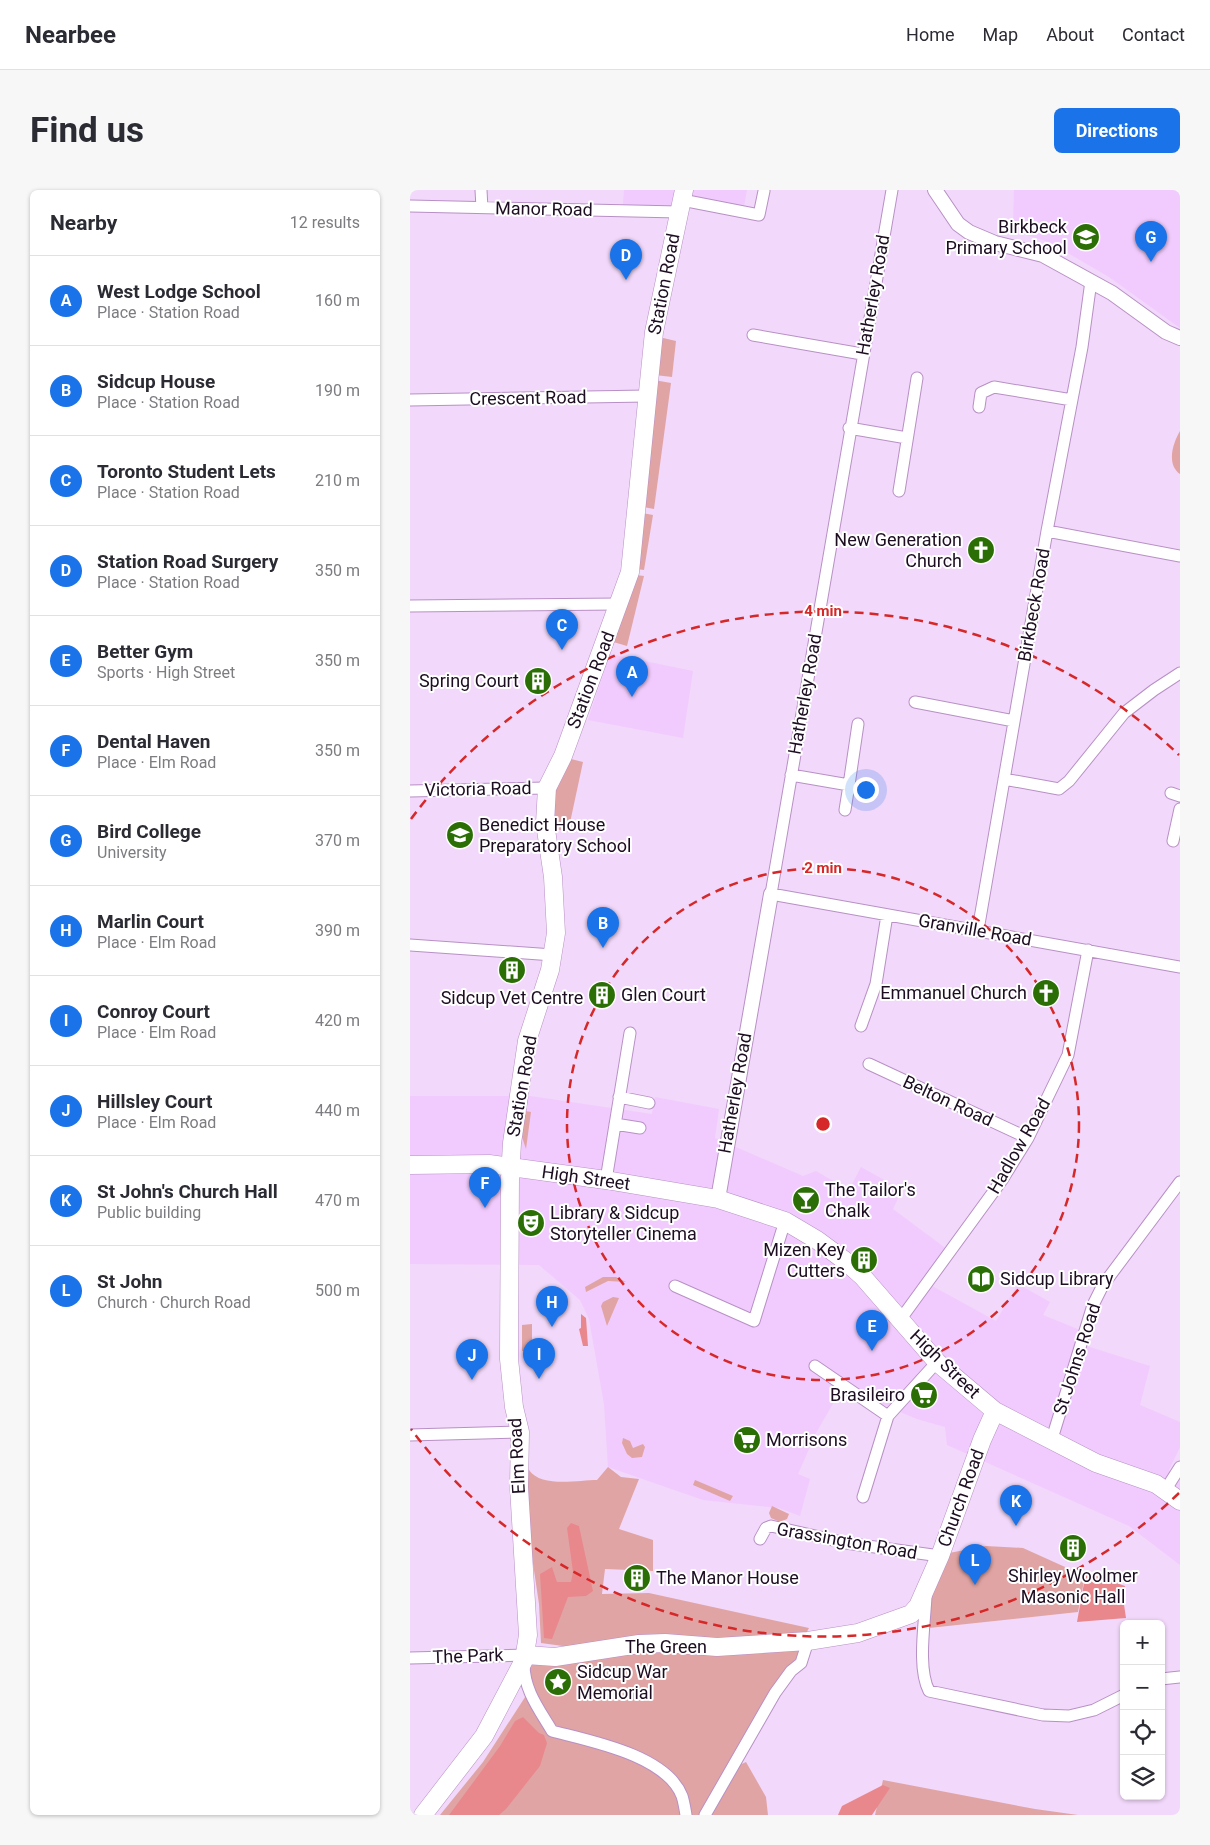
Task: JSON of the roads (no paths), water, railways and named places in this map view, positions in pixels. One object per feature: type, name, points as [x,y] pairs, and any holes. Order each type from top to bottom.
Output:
[{"type":"main road","name":"Station Road","points":[[510,1167],[512,1137],[528,1041],[553,955],[556,933],[556,909],[545,823],[547,788],[563,756],[620,604],[630,572],[646,396],[655,325],[681,201]]},
{"type":"main road","name":"High Street","points":[[410,1165],[489,1164],[606,1180],[718,1199],[785,1221],[817,1240],[844,1260],[863,1278],[938,1362],[996,1411],[1051,1442],[1096,1463],[1132,1474],[1166,1489],[1180,1501]]},
{"type":"main road","name":"Elm Road","points":[[510,1167],[508,1342],[514,1407],[520,1432],[519,1487],[528,1635],[525,1658]]},
{"type":"main road","name":"Church Road","points":[[926,1584],[940,1556],[982,1440],[996,1411]]},
{"type":"main road","name":"The Green","points":[[525,1658],[555,1657],[640,1644],[665,1643],[717,1647],[808,1641],[858,1633],[888,1622],[926,1584]]},
{"type":"main road","points":[[423,1815],[484,1736],[525,1658]]},
{"type":"street","points":[[481,190],[482,208]]},
{"type":"street","name":"Hatherley Road","points":[[718,1199],[849,428],[892,190]]},
{"type":"street","points":[[935,190],[958,224],[969,232],[995,243],[1035,251],[1131,304],[1166,332],[1180,338]]},
{"type":"street","name":"Manor Road","points":[[410,206],[482,208],[681,201],[759,215],[764,191]]},
{"type":"street","name":"Birkbeck Road","points":[[978,930],[1092,281]]},
{"type":"street","points":[[753,335],[862,354]]},
{"type":"street","points":[[899,491],[917,378]]},
{"type":"street","points":[[979,407],[981,393],[994,387],[1072,400]]},
{"type":"street","name":"Crescent Road","points":[[410,400],[646,396]]},
{"type":"street","points":[[849,428],[907,438]]},
{"type":"street","points":[[1047,531],[1180,556]]},
{"type":"street","points":[[410,606],[620,604]]},
{"type":"street","points":[[1004,779],[1060,789],[1069,781],[1124,713],[1180,673]]},
{"type":"street","points":[[915,702],[1014,721]]},
{"type":"street","points":[[845,810],[858,724]]},
{"type":"street","points":[[791,776],[849,785]]},
{"type":"street","name":"Victoria Road","points":[[410,791],[547,788]]},
{"type":"street","points":[[1172,841],[1178,828],[1180,809]]},
{"type":"street","name":"Granville Road","points":[[771,894],[1180,967]]},
{"type":"street","points":[[861,1026],[876,984],[887,915]]},
{"type":"street","points":[[410,945],[553,955]]},
{"type":"street","name":"Hadlow Road","points":[[900,1320],[1002,1180],[1028,1138],[1068,1056],[1088,950]]},
{"type":"street","points":[[606,1180],[630,1033]]},
{"type":"street","name":"Belton Road","points":[[869,1064],[1028,1138]]},
{"type":"street","points":[[619,1097],[649,1103]]},
{"type":"street","points":[[615,1124],[640,1128]]},
{"type":"street","name":"St Johns Road","points":[[1051,1442],[1093,1305],[1103,1285],[1180,1182]]},
{"type":"street","points":[[675,1286],[754,1321],[785,1221]]},
{"type":"street","points":[[863,1497],[888,1416],[938,1362]]},
{"type":"street","points":[[815,1366],[888,1416]]},
{"type":"street","points":[[410,1435],[520,1432]]},
{"type":"street","points":[[1166,1489],[1180,1467]]},
{"type":"street","name":"Grassington Road","points":[[760,1539],[768,1527],[793,1526],[940,1556]]},
{"type":"street","points":[[926,1584],[923,1662],[924,1682],[929,1691],[1043,1715],[1069,1716],[1094,1710],[1120,1697]]},
{"type":"street","points":[[705,1815],[775,1693],[791,1671],[801,1663],[808,1641]]},
{"type":"street","name":"The Park","points":[[410,1658],[525,1658]]},
{"type":"street","points":[[525,1658],[524,1678],[530,1695],[552,1731],[604,1745],[648,1762],[673,1781],[682,1796],[686,1815]]},
{"type":"street","points":[[1165,1678],[1180,1676]]},
{"type":"place","name":"Birkbeck Primary School","points":[[1086,237]]},
{"type":"place","name":"Bird College","points":[[1151,262]]},
{"type":"place","name":"Station Road Surgery","points":[[626,280]]},
{"type":"place","name":"New Generation Church","points":[[981,550]]},
{"type":"place","name":"Toronto Student Lets","points":[[562,650]]},
{"type":"place","name":"Spring Court","points":[[538,681]]},
{"type":"place","name":"West Lodge School","points":[[632,697]]},
{"type":"place","name":"Benedict House Preparatory School","points":[[460,835]]},
{"type":"place","name":"Sidcup House","points":[[603,948]]},
{"type":"place","name":"Sidcup Vet Centre","points":[[512,970]]},
{"type":"place","name":"Emmanuel Church","points":[[1046,993]]},
{"type":"place","name":"Glen Court","points":[[602,995]]},
{"type":"place","name":"The Tailor's Chalk","points":[[806,1200]]},
{"type":"place","name":"Dental Haven","points":[[485,1208]]},
{"type":"place","name":"Library & Sidcup Storyteller Cinema","points":[[531,1223]]},
{"type":"place","name":"Mizen Key Cutters","points":[[864,1260]]},
{"type":"place","name":"Sidcup Library","points":[[981,1279]]},
{"type":"place","name":"Marlin Court","points":[[552,1327]]},
{"type":"place","name":"Better Gym","points":[[872,1351]]},
{"type":"place","name":"Conroy Court","points":[[539,1379]]},
{"type":"place","name":"Hillsley Court","points":[[472,1380]]},
{"type":"place","name":"Brasileiro","points":[[924,1395]]},
{"type":"place","name":"Morrisons","points":[[747,1440]]},
{"type":"place","name":"St John's Church Hall","points":[[1016,1526]]},
{"type":"place","name":"Shirley Woolmer Masonic Hall","points":[[1073,1548]]},
{"type":"place","name":"The Manor House","points":[[637,1578]]},
{"type":"place","name":"St John","points":[[975,1585]]},
{"type":"place","name":"Sidcup War Memorial","points":[[558,1682]]}]
